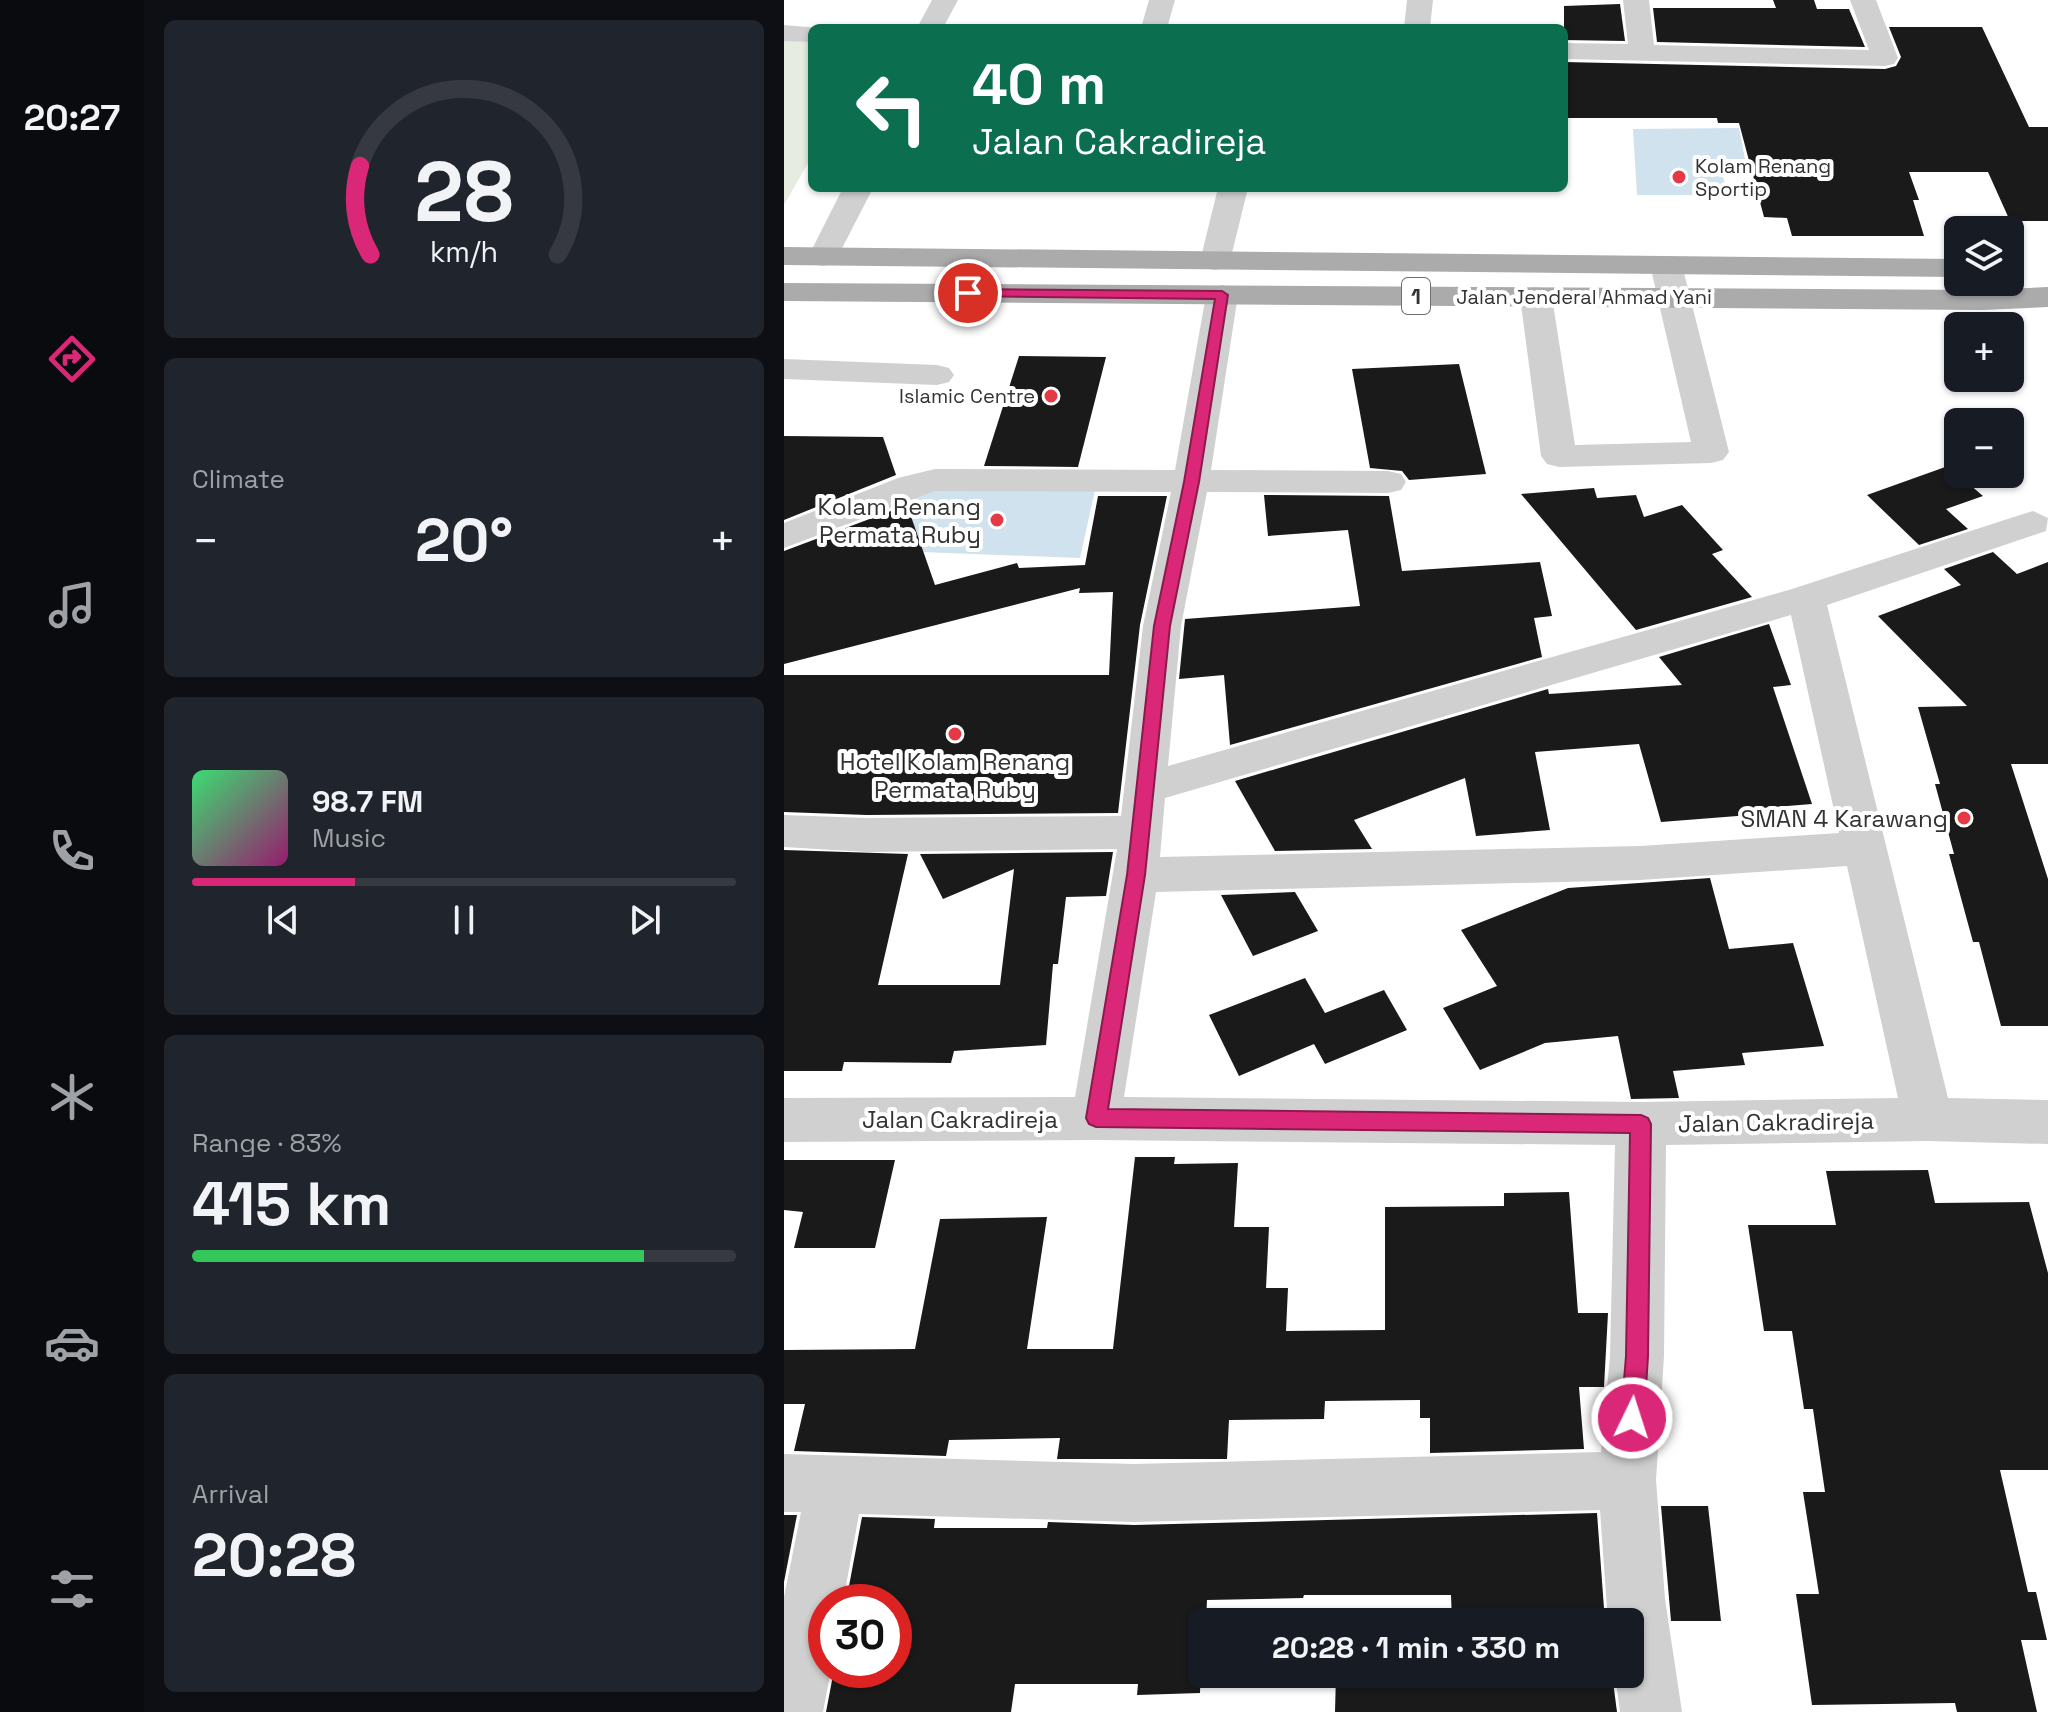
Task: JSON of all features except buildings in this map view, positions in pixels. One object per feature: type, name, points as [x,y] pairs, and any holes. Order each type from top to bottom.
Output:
[{"type":"main road","name":"Jalan Jenderal Ahmad Yani","points":[[784,256],[1536,297],[1983,300],[2044,278]]},
{"type":"main road","name":"Jalan Jenderal Ahmad Yani","points":[[784,292],[1666,265],[1944,268]]},
{"type":"street","points":[[932,24],[945,0]]},
{"type":"street","points":[[1155,24],[1162,0]]},
{"type":"street","points":[[1417,24],[1420,0]]},
{"type":"street","points":[[1636,0],[1642,52]]},
{"type":"street","points":[[1568,51],[1885,58],[1863,0]]},
{"type":"street","points":[[784,33],[808,34]]},
{"type":"street","points":[[823,257],[856,192]]},
{"type":"street","points":[[1096,1118],[1136,875],[1162,626],[1191,482],[1232,192]]},
{"type":"street","points":[[1536,297],[1559,456],[1711,452],[1666,265]]},
{"type":"street","points":[[784,369],[937,375]]},
{"type":"street","points":[[784,536],[911,486],[935,480],[1388,482]]},
{"type":"street","points":[[1146,788],[1806,598],[2033,523]]},
{"type":"street","points":[[1806,598],[1928,1119]]},
{"type":"street","points":[[784,831],[867,835],[1141,832]]},
{"type":"street","points":[[1136,875],[1640,863],[1867,848]]},
{"type":"street","name":"Jalan Cakradireja","points":[[784,1120],[1096,1118],[1641,1124],[1928,1119],[2048,1122]]},
{"type":"street","points":[[1641,1124],[1637,1356],[1627,1480],[1635,1599],[1651,1712]]},
{"type":"street","points":[[792,1712],[810,1483],[1134,1493],[1627,1480]]},
{"type":"shaded area","points":[[784,38],[808,40],[808,163],[784,205]]},
{"type":"water","name":"Kolam Renang Sportip","points":[[1739,128],[1745,159],[1718,159],[1728,195],[1637,195],[1633,129]]},
{"type":"water","name":"Kolam Renang Permata Ruby","points":[[914,489],[1095,490],[1080,558],[896,551]]},
{"type":"place","name":"Kolam Renang Sportip","points":[[1679,177]]},
{"type":"place","name":"Islamic Centre","points":[[1051,396]]},
{"type":"place","name":"Kolam Renang Permata Ruby","points":[[997,520]]},
{"type":"place","name":"Hotel Kolam Renang Permata Ruby","points":[[955,734]]},
{"type":"place","name":"SMAN 4 Karawang","points":[[1964,818]]},
{"type":"route","points":[[968,293],[1222,295],[1191,482],[1162,626],[1136,875],[1096,1118],[1641,1124],[1637,1356],[1632,1418]]}]
